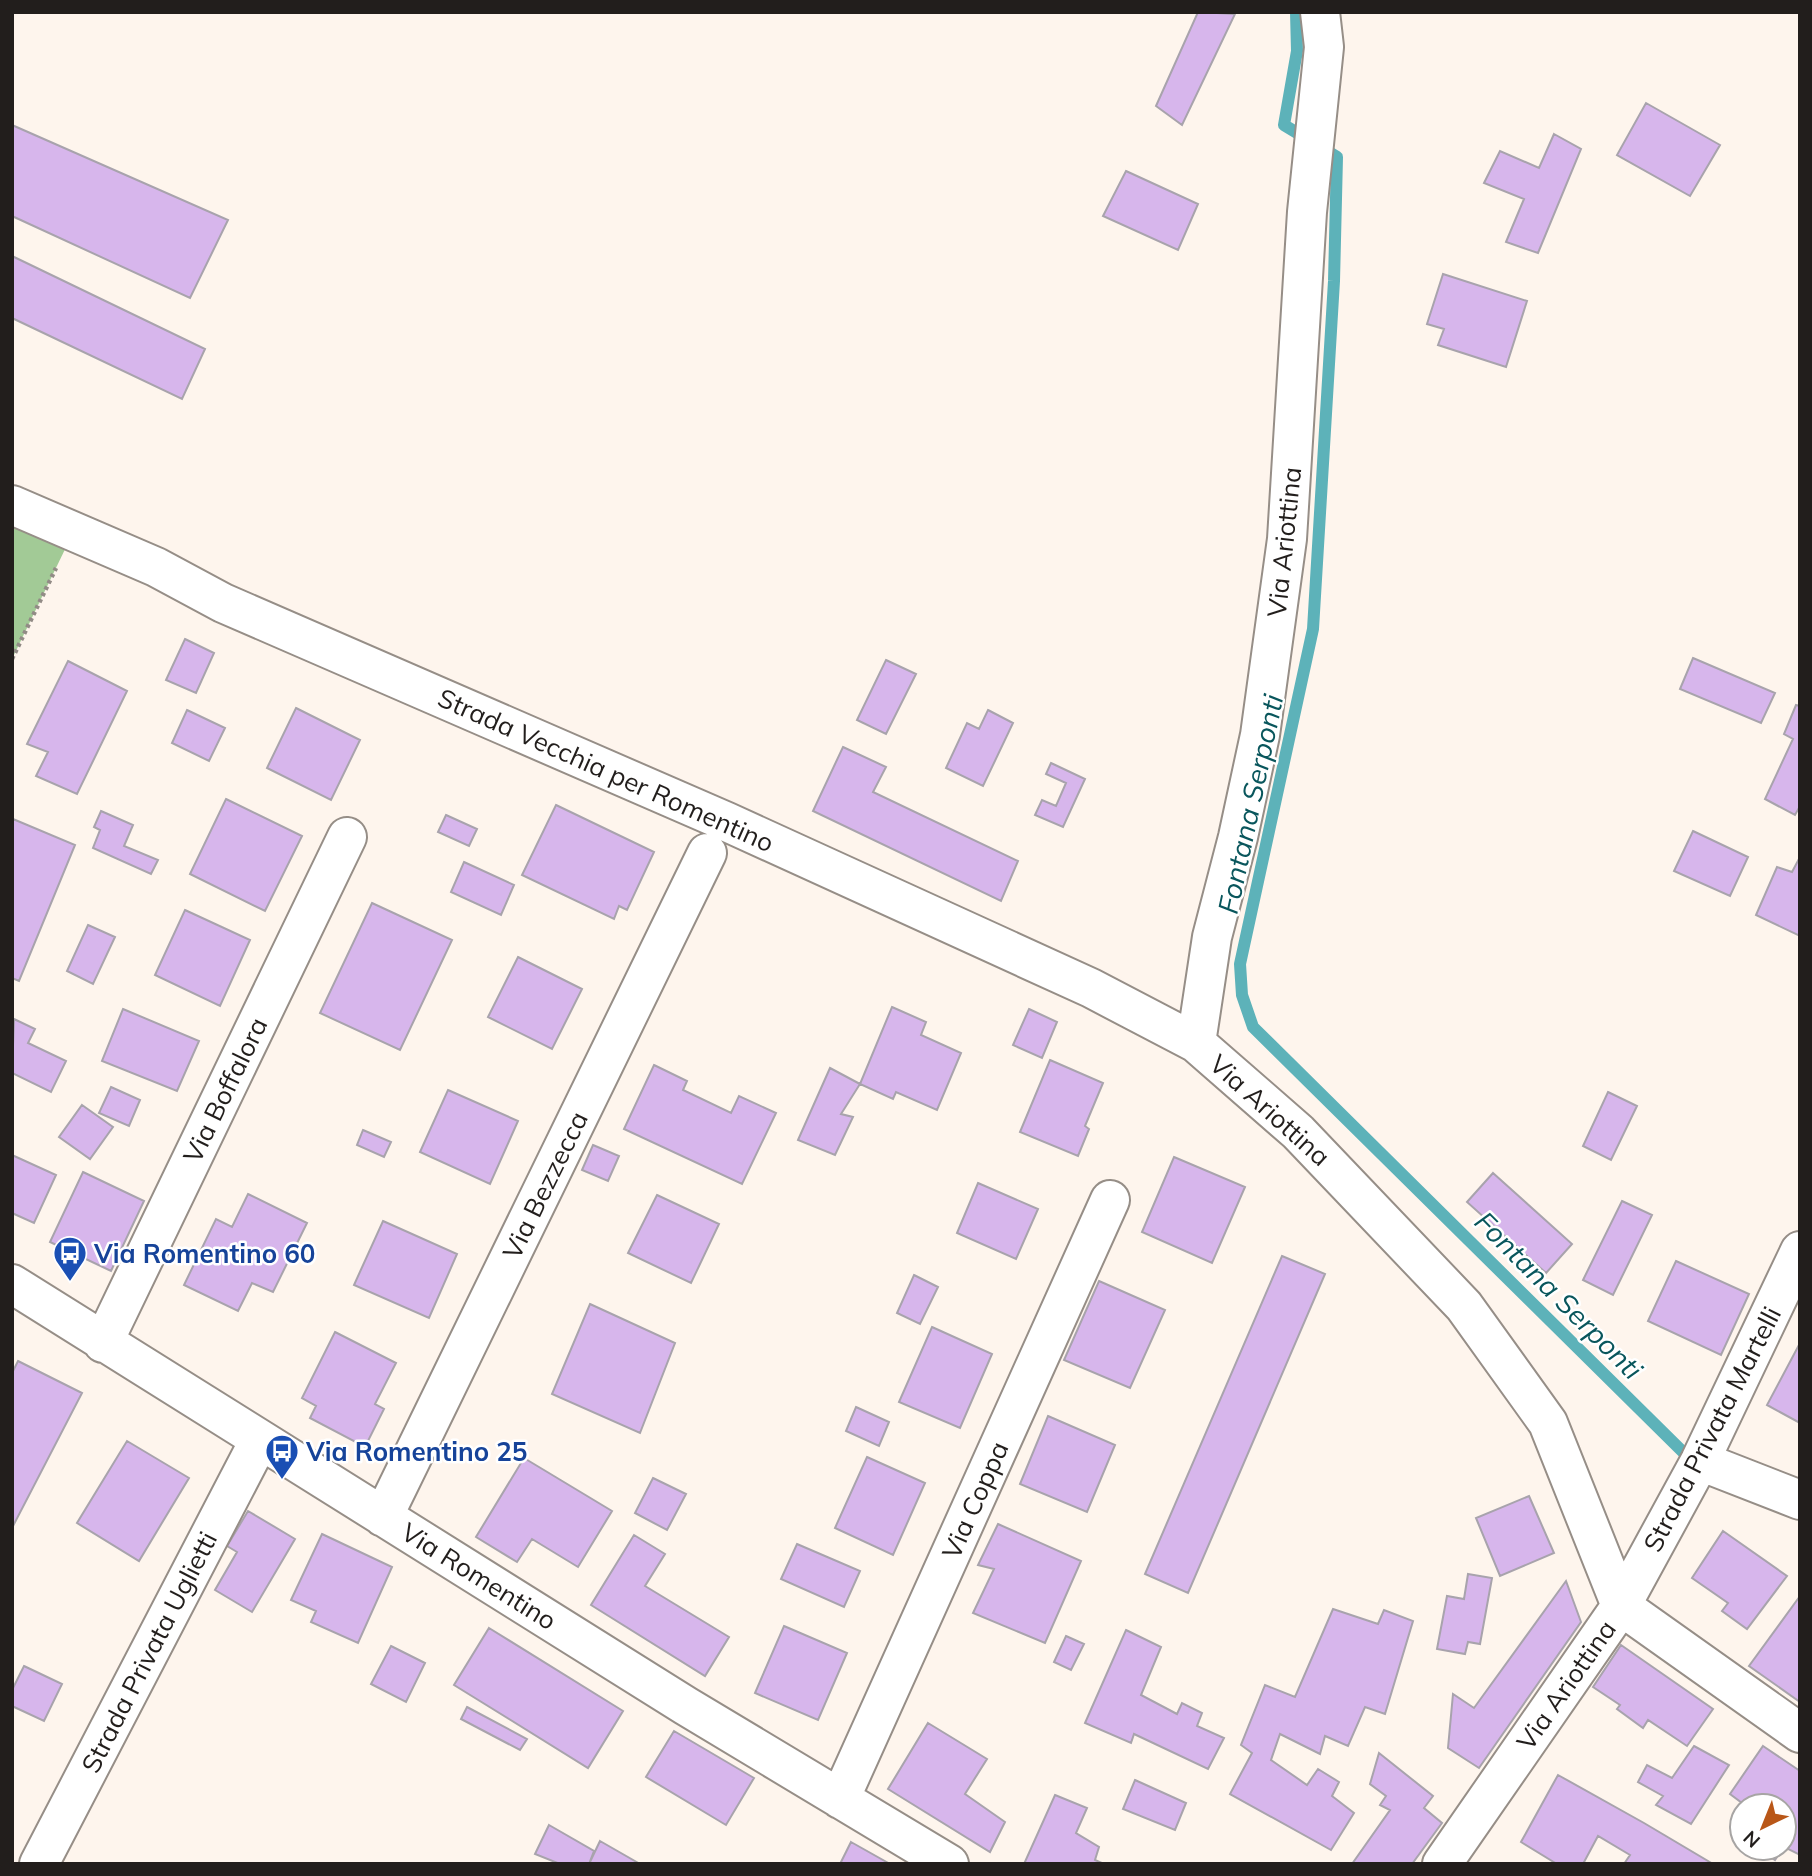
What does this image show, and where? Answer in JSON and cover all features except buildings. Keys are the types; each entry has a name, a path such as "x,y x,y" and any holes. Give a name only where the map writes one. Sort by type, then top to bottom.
{"street":[{"name":"Via Ariottina","path":"1320,12 1324,47 1314,150 1287,540 1260,735 1238,837 1212,937 1196,1043 1298,1132 1464,1306 1548,1423 1621,1606 1442,1864"},
{"name":"Strada Vecchia per Romentino","path":"12,505 156,567 223,603 778,845 1091,988 1196,1043"},
{"name":"Via Boffalora","path":"103,1343 347,837"},
{"name":"Via Bezzecca","path":"383,1517 707,853"},
{"name":"Via Coppa","path":"840,1799 1110,1200"},
{"name":"Strada Privata Martelli","path":"1621,1606 1700,1461 1800,1251"},
{"name":"Via Romentino","path":"12,1284 258,1441 949,1864"},
{"name":"Strada Privata Uglietti","path":"39,1864 258,1441"},
{"path":"1700,1461 1800,1500"},
{"path":"1621,1606 1800,1733"}],"path":[{"path":"12,659 73,531"}],"green space":[{"path":"12,516 69,541 12,659"}],"waterway":[{"name":"Fontana Serponti","path":"1296,12 1297,51 1284,125 1337,157 1334,281 1313,629 1240,964 1242,995 1253,1027 1685,1454"}],"place":[{"name":"Via Romentino 60","path":"70,1283"},
{"name":"Via Romentino 25","path":"282,1481"}]}
